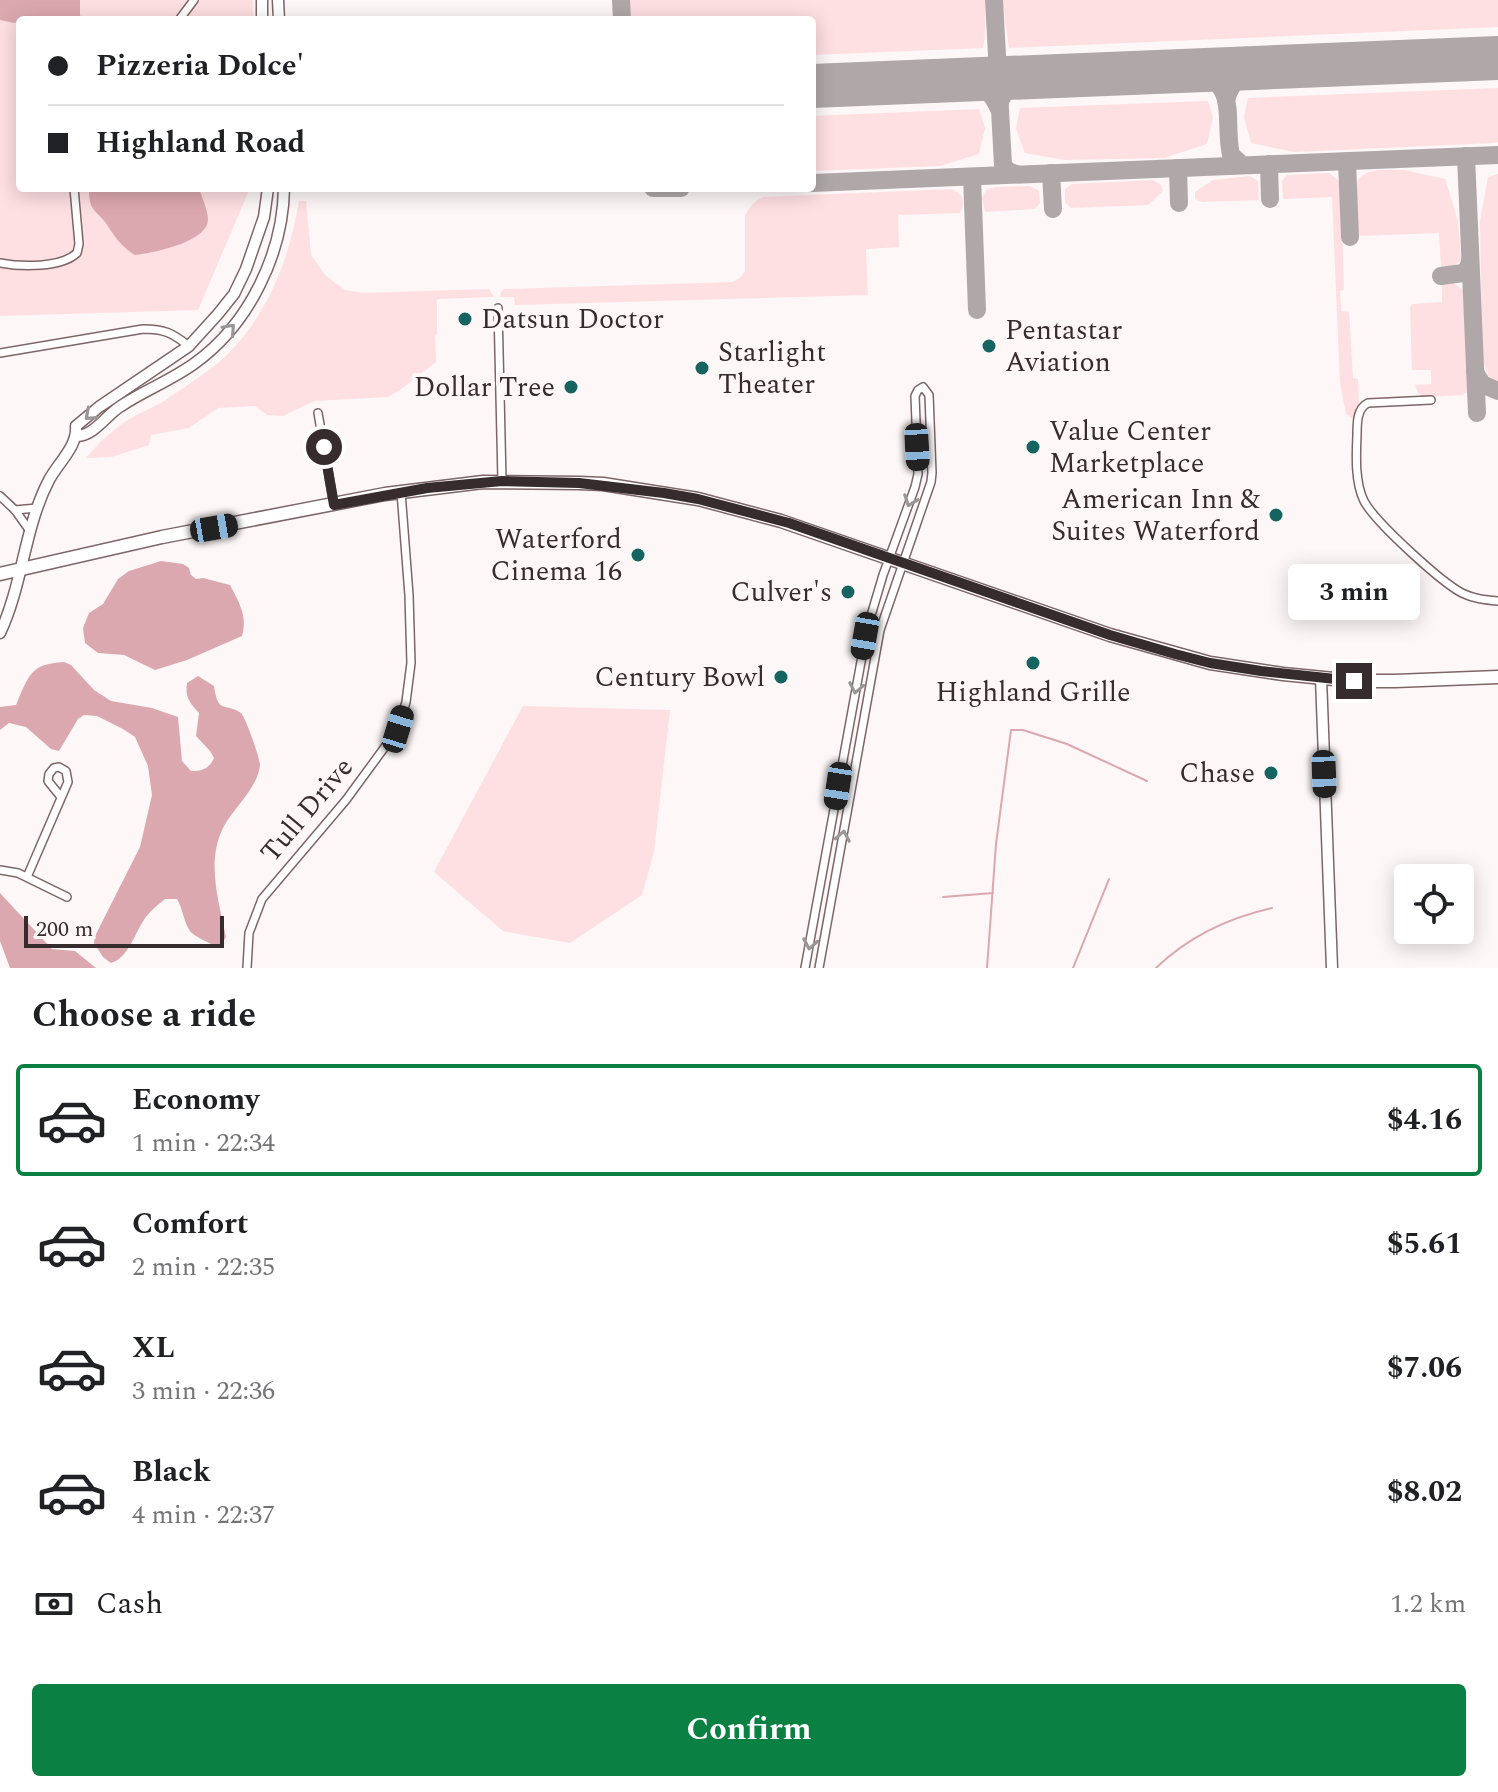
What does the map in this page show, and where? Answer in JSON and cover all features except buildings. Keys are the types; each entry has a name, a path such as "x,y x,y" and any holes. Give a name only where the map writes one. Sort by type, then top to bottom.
{"highway":[{"path":"0,574 162,537 401,492 502,481 603,484 698,499 789,523 1157,649 1232,667 1321,678 1395,681 1498,677"}],"main road":[{"path":"0,633 11,606 37,508 49,481 77,436 76,426 189,346 218,314 234,294 256,243 267,192"},
{"path":"77,436 87,435 118,408 197,362 241,316 260,285 271,256 280,227 284,192"},
{"path":"146,391 195,355 195,349 189,346"},
{"path":"118,408 114,407 117,399 142,384 160,366"},
{"path":"1321,678 1332,968"}],"street":[{"path":"0,263 13,266 56,263 77,253 74,192"},
{"path":"498,308 502,481"},
{"path":"0,353 143,329 160,329 175,335 189,346"},
{"path":"805,968 865,636 918,474 915,396 923,387 929,395 932,473 880,630 819,968"},
{"path":"1431,400 1363,405 1357,433 1360,489 1369,509 1390,532 1450,586 1480,599 1498,601"},
{"path":"318,413 334,505"},
{"name":"Tull Drive","path":"247,968 249,933 262,899 346,800 398,729 406,702 411,663 401,492"},
{"path":"0,496 30,531"},
{"path":"15,510 37,508"},
{"path":"27,877 61,797"},
{"path":"0,870 18,873 67,897"}],"shaded area":[{"path":"0,0 253,0 254,16 16,16 16,192 248,192 198,310 0,316"},
{"path":"0,0 80,0 81,16 16,16 14,23 0,20"},
{"path":"629,0 985,0 985,36 983,48 816,55 816,16 630,16"},
{"path":"1002,0 1498,0 1498,27 1009,48"},
{"path":"1498,88 1498,142 1494,143 1294,152 1251,143 1244,117 1248,98"},
{"path":"1208,101 1213,117 1207,144 1164,158 1065,160 1025,153 1016,129 1020,108"},
{"path":"979,109 985,128 979,154 940,166 816,171 816,116"},
{"path":"1404,170 1445,179 1458,221 1461,260 1453,267 1441,268 1439,233 1358,236 1356,185 1359,179 1369,172"},
{"path":"1329,173 1338,180 1341,189 1344,290 1340,291 1341,311 1349,312 1353,378 1358,379 1359,402 1352,418 1346,414 1340,383 1332,197 1283,199 1282,181 1287,175"},
{"path":"1498,174 1498,383 1488,376 1482,357 1480,221 1488,177"},
{"path":"1250,176 1258,181 1259,200 1202,202 1195,199 1195,192 1213,180"},
{"path":"1153,180 1161,185 1163,191 1148,205 1071,208 1065,202 1065,189 1072,184"},
{"path":"1030,186 1039,191 1040,203 1035,209 985,212 982,198 986,190"},
{"path":"951,189 962,198 960,213 898,215 899,247 866,249 868,295 515,305 514,297 500,297 504,289 733,282 745,271 745,216 752,205 763,197"},
{"path":"89,192 200,192 208,220 205,228 189,240 166,249 135,255 121,244 93,209"},
{"path":"299,201 306,201 311,255 326,276 345,290 363,293 489,289 494,297 437,299 436,362 388,397 314,401 283,416 267,415 255,406 218,408 189,428 151,435 149,445 111,457 86,458 120,425 195,380 224,358 239,341 253,324 274,286 289,244"},
{"path":"1442,283 1454,283 1463,290 1468,390 1462,395 1424,397 1415,385 1431,384 1431,370 1412,370 1410,307 1412,304 1442,302"},
{"path":"161,561 183,564 196,579 230,585 243,616 242,636 155,670 124,655 98,653 85,643 83,628 89,613 103,604 118,579 129,571"},
{"path":"64,662 111,701 152,708 178,717 182,761 191,771 205,769 214,758 196,736 199,713 188,699 187,683 198,676 214,686 220,704 243,716 260,765 255,782 223,828 215,854 217,896 226,937 219,948 190,931 177,899 165,899 150,912 123,956 117,960 111,963 94,943 140,847 152,795 148,766 135,737 97,716 84,715 78,719 59,751 51,749 26,727 9,723 0,730 0,707 16,705 32,673 44,665"},
{"path":"523,706 670,710 654,852 642,895 570,943 503,931 434,872"},
{"path":"0,893 52,949 75,951 96,968 10,968 0,941"}],"waterway":[{"path":"987,968 996,844 1011,730 1023,730 1067,744 1147,781"},
{"path":"1073,968 1109,879"},
{"path":"943,897 993,893"},
{"path":"1156,968 1210,930 1272,908"}],"taxiway":[{"path":"621,0 622,16"},
{"path":"994,0 1003,165 1016,174"},
{"path":"1226,100 1235,81 1252,68"},
{"path":"1197,71 1210,78 1225,95 1231,155 1242,165"},
{"path":"999,105 1009,88 1027,78"},
{"path":"967,80 987,90 999,109"},
{"path":"816,183 1498,155"},
{"path":"1466,156 1477,413"},
{"path":"1347,161 1350,237"},
{"path":"1269,164 1270,199"},
{"path":"1178,168 1179,203"},
{"path":"1051,173 1053,209"},
{"path":"972,177 977,310"},
{"path":"1441,276 1463,273 1470,261"},
{"path":"1475,372 1482,384 1498,391"}],"runway":[{"path":"816,86 1498,58"}],"place":[{"name":"Datsun Doctor","path":"465,319"},
{"name":"Pentastar Aviation","path":"989,346"},
{"name":"Starlight Theater","path":"702,368"},
{"name":"Dollar Tree","path":"571,387"},
{"name":"Value Center Marketplace","path":"1033,447"},
{"name":"American Inn & Suites Waterford","path":"1276,515"},
{"name":"Waterford Cinema 16","path":"638,555"},
{"name":"Culver's","path":"848,592"},
{"name":"Highland Grille","path":"1033,663"},
{"name":"Century Bowl","path":"781,677"},
{"name":"Chase","path":"1271,773"}],"route":[{"path":"324,447 334,505 427,488 502,481 603,484 664,493 789,523 1147,647 1210,663 1354,681"}]}
